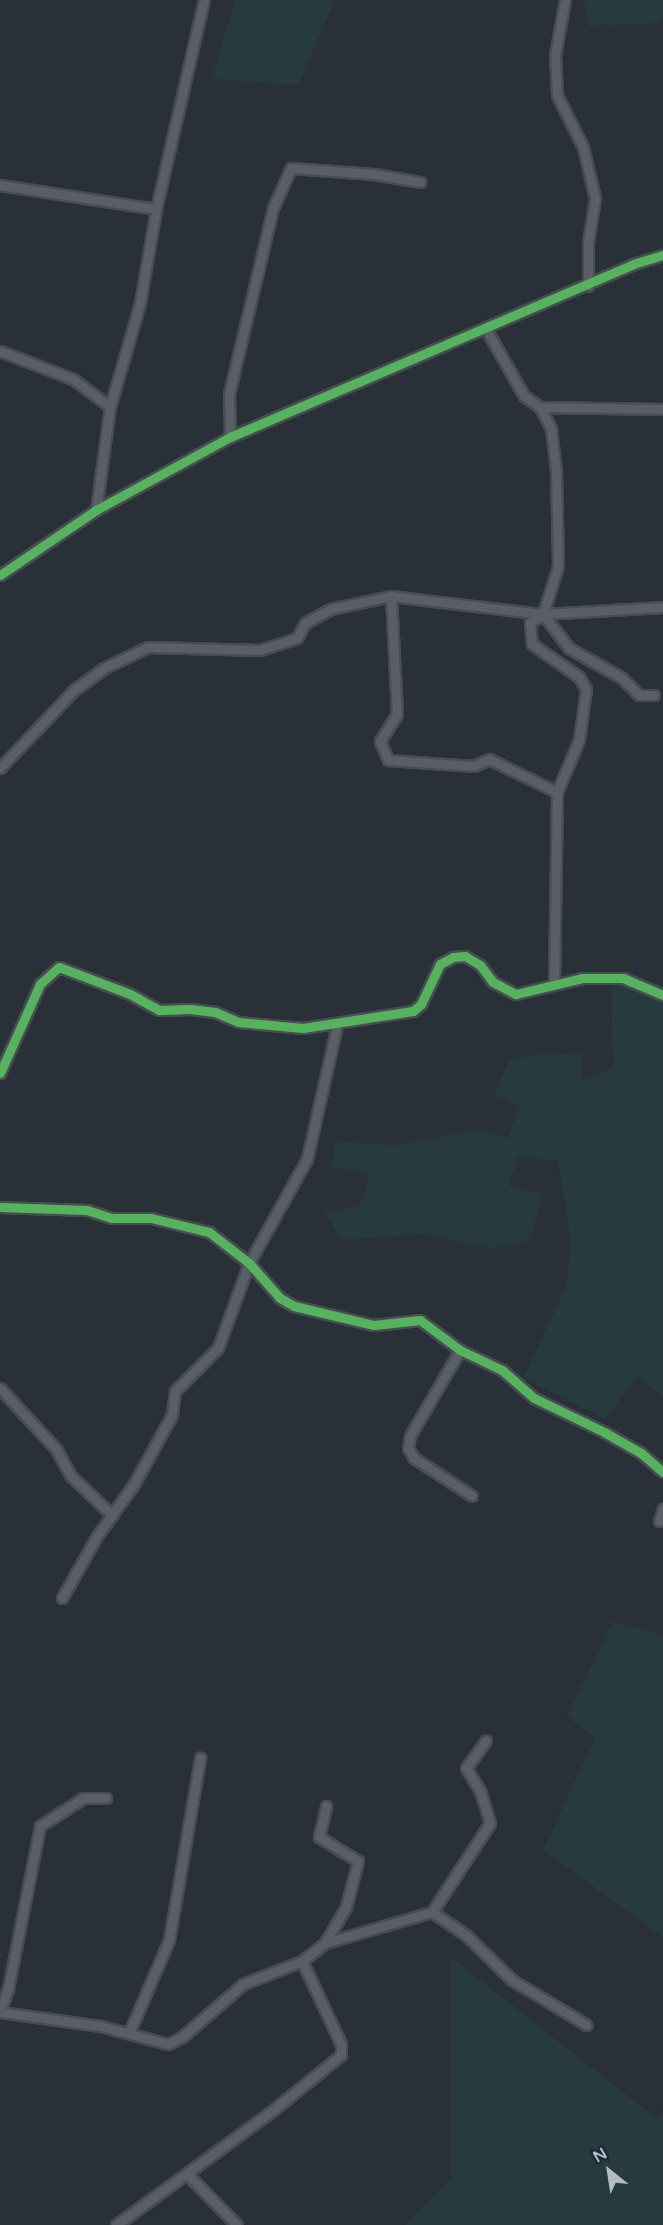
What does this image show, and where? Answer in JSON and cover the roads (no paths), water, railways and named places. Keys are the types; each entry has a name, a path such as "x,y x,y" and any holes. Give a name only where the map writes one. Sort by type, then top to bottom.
{"street":[{"path":"96,510 110,407 140,303 156,209 204,0"},
{"path":"565,0 555,55 557,95 583,147 595,198 588,242 588,286"},
{"path":"230,437 229,394 273,208 291,168 374,174 420,182"},
{"path":"0,185 156,209"},
{"path":"0,575 96,510 230,437 588,286 633,264 663,255"},
{"path":"486,329 524,396 540,407 551,429 555,460 558,566 543,614 530,623 532,644 579,677 586,688 579,740 557,792 554,984"},
{"path":"0,351 73,379 110,407"},
{"path":"540,407 663,409"},
{"path":"391,596 397,714 380,741 388,760 474,766 489,759 557,792"},
{"path":"0,768 74,690 104,668 148,647 260,650 297,638 305,623 330,609 391,596 543,614 663,607"},
{"path":"543,614 569,648 622,678 639,695 654,695"},
{"path":"0,1072 40,984 59,967 130,994 159,1010 190,1009 215,1012 238,1022 303,1028 337,1025 413,1011 421,1004 440,964 453,957 465,956 480,965 493,982 516,994 582,978 623,978 663,995"},
{"path":"62,1598 112,1515 134,1484 172,1415 175,1391 218,1348 249,1263 307,1159 337,1025"},
{"path":"0,1207 58,1207 111,1218 151,1218 209,1232 249,1263 280,1298 294,1305 374,1325 420,1320 460,1350 502,1370 534,1398 641,1454 663,1472"},
{"path":"460,1350 410,1436 408,1448 414,1458 472,1496"},
{"path":"0,1388 56,1449 71,1476 112,1515"},
{"path":"659,1521 663,1509"},
{"path":"325,1943 432,1912 490,1823 480,1791 466,1768 486,1740"},
{"path":"129,2033 169,1940 200,1758"},
{"path":"106,1798 83,1798 40,1826 8,1989 0,2011 129,2033 168,2044 182,2037 243,1984 302,1961 325,1943 346,1907 358,1861 320,1837 326,1806"},
{"path":"432,1912 466,1935 512,1980 587,2025"},
{"path":"116,2225 187,2174 340,2055 341,2044 302,1961"},
{"path":"187,2174 237,2225"}]}
